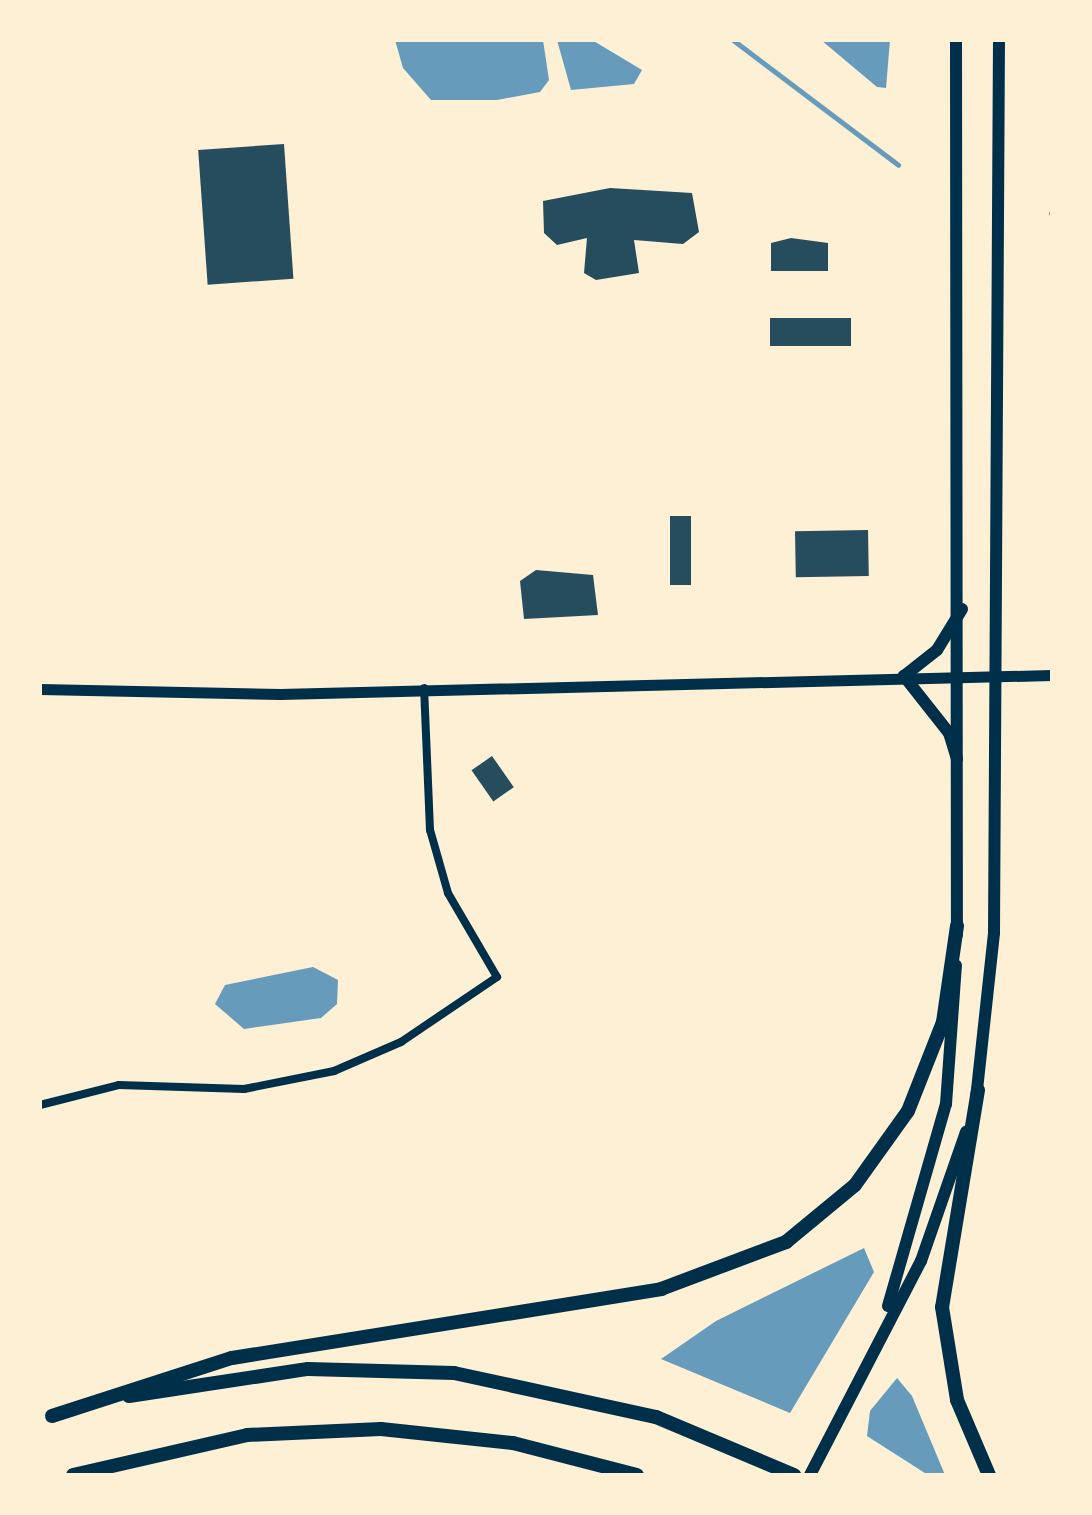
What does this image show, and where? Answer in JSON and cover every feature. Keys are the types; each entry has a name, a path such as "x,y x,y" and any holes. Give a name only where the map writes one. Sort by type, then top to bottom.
{"highway":[{"path":"46,1418 232,1358 660,1290 786,1242 855,1185 908,1111 943,1022 957,926"},
{"path":"978,1090 942,1306 957,1400 990,1475"},
{"path":"46,1418 237,1375 382,1368 595,1399 794,1475"},
{"path":"74,1475 246,1435 381,1429 512,1442 637,1475"}],"main road":[{"path":"874,1346 946,1104 957,926 964,677 956,40"},
{"path":"810,1475 920,1261 978,1090 994,950 1000,676 999,40"},
{"path":"904,676 936,650 963,607"},
{"path":"40,689 424,688 1052,675"},
{"path":"904,676 949,734 961,773"}],"street":[{"path":"40,1105 118,1085 244,1089 334,1071 401,1042 497,977 436,856 424,688"}],"water":[{"path":"395,40 543,40 549,80 540,92 497,100 431,100 403,68"},
{"path":"557,40 592,40 642,70 634,84 571,90"},
{"path":"821,40 890,40 886,88 877,87"},
{"path":"313,967 338,980 337,1004 321,1018 244,1029 215,1004 225,985"},
{"path":"864,1248 874,1272 790,1413 661,1359 716,1321"},
{"path":"897,1378 912,1396 945,1475 928,1475 867,1436 870,1411"}],"building":[{"path":"284,144 293,279 208,285 198,150"},
{"path":"610,188 692,193 699,232 683,244 634,240 639,273 596,280 584,273 587,238 557,245 544,233 543,201"},
{"path":"791,238 828,243 828,271 771,271 771,243"},
{"path":"770,318 851,318 851,346 770,346"},
{"path":"670,516 691,516 691,585 670,585"},
{"path":"868,530 869,576 796,577 795,531"},
{"path":"536,570 593,575 598,615 524,619 520,581"},
{"path":"492,756 514,787 493,801 472,770"}],"waterway":[{"path":"733,40 898,165"}]}
